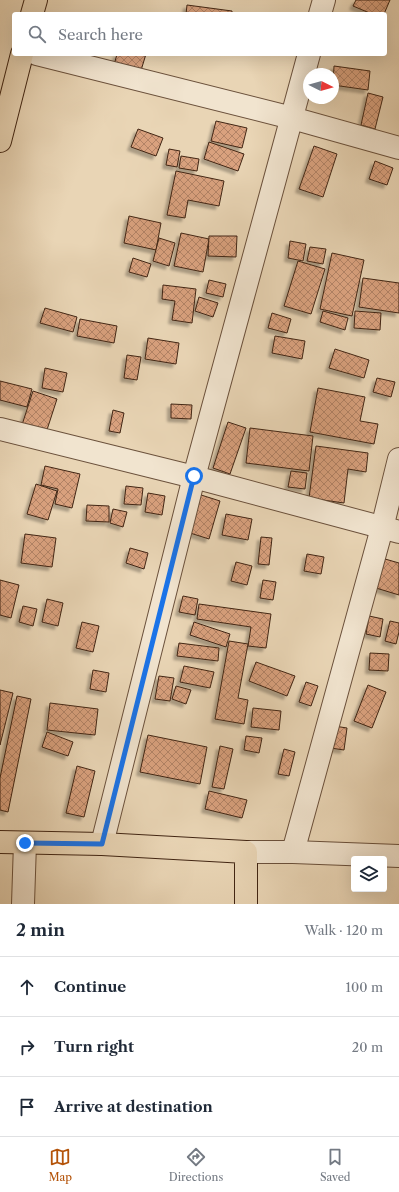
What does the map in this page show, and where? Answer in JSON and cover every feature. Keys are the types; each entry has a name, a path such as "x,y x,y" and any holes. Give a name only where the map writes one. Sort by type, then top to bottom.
{"main road":[{"path":"33,12 36,0"},
{"path":"0,141 21,56"},
{"path":"0,842 102,844 246,852 246,904"}],"street":[{"path":"321,12 324,0"},
{"path":"45,56 292,118 399,148"},
{"path":"102,844 194,476 308,56"},
{"path":"0,429 194,476 391,530"},
{"path":"293,852 391,530 399,460"},
{"path":"23,904 25,843"},
{"path":"246,852 293,852 399,856"}],"building":[{"path":"356,0 390,0 385,12 367,12 353,6"},
{"path":"187,5 232,11 232,12 186,12"},
{"path":"116,56 145,56 139,77 113,69"},
{"path":"334,66 370,71 368,90 339,86 339,68 334,68"},
{"path":"368,93 383,97 375,129 361,125"},
{"path":"216,121 247,128 242,148 211,141"},
{"path":"138,129 163,138 156,156 131,147"},
{"path":"209,142 244,154 238,171 204,159"},
{"path":"314,146 337,154 323,197 299,189"},
{"path":"169,149 180,151 177,167 166,165"},
{"path":"181,156 199,159 197,171 179,168"},
{"path":"375,161 393,168 387,185 369,179"},
{"path":"176,171 224,181 219,206 188,200 185,218 167,215"},
{"path":"129,216 161,223 156,250 124,243"},
{"path":"181,233 209,239 203,272 174,266"},
{"path":"209,236 237,236 236,257 208,256"},
{"path":"159,238 175,243 169,266 153,261"},
{"path":"290,241 306,244 303,261 288,258"},
{"path":"310,247 326,249 323,264 307,261"},
{"path":"332,253 364,260 352,316 320,309"},
{"path":"133,258 151,264 147,277 129,272"},
{"path":"298,261 325,269 311,314 284,306"},
{"path":"363,278 399,283 399,313 359,307"},
{"path":"209,280 226,284 223,297 206,293"},
{"path":"163,285 196,289 192,323 172,320 175,301 162,299"},
{"path":"199,297 218,303 213,317 195,311"},
{"path":"45,308 77,317 73,332 40,323"},
{"path":"323,311 348,318 345,330 320,322"},
{"path":"355,311 381,313 380,330 354,328"},
{"path":"272,313 291,319 287,333 268,328"},
{"path":"80,319 117,326 114,343 77,336"},
{"path":"275,336 305,341 302,359 272,353"},
{"path":"148,338 179,343 176,364 145,359"},
{"path":"335,349 369,360 364,378 329,368"},
{"path":"127,355 141,357 137,380 124,378"},
{"path":"45,368 67,373 63,392 42,388"},
{"path":"377,378 395,382 391,397 373,392"},
{"path":"0,381 32,389 27,407 0,400"},
{"path":"318,388 365,397 360,421 378,424 374,444 310,432"},
{"path":"33,391 57,399 44,439 20,431"},
{"path":"171,404 192,405 191,419 171,418"},
{"path":"113,410 124,413 120,433 109,431"},
{"path":"228,422 246,428 230,474 213,468"},
{"path":"250,428 313,436 309,471 246,463"},
{"path":"316,446 368,453 366,472 348,469 344,503 309,498"},
{"path":"45,466 80,474 72,508 55,504 58,489 41,485"},
{"path":"291,471 307,473 305,489 288,487"},
{"path":"36,484 57,491 48,520 27,514"},
{"path":"126,486 143,488 141,505 124,504"},
{"path":"148,493 165,496 162,515 145,512"},
{"path":"198,494 220,501 209,539 187,532"},
{"path":"87,505 109,506 109,522 86,521"},
{"path":"113,509 127,512 123,527 110,523"},
{"path":"226,514 252,519 248,540 222,535"},
{"path":"25,534 56,538 52,567 21,563"},
{"path":"261,537 272,538 269,565 258,564"},
{"path":"130,548 148,553 144,569 126,563"},
{"path":"307,554 324,557 321,574 304,571"},
{"path":"385,559 399,563 399,595 376,588"},
{"path":"236,562 252,566 247,585 231,581"},
{"path":"0,580 19,585 11,618 0,615"},
{"path":"263,580 276,582 273,600 260,598"},
{"path":"183,596 198,599 195,615 179,612"},
{"path":"47,599 63,603 58,626 42,622"},
{"path":"199,604 271,614 266,648 248,646 251,627 197,619"},
{"path":"23,606 37,609 33,626 19,622"},
{"path":"369,616 383,619 380,637 366,634"},
{"path":"390,621 399,623 399,632 396,644 385,641"},
{"path":"82,622 99,626 93,652 76,648"},
{"path":"194,622 230,634 226,647 190,635"},
{"path":"229,641 248,644 238,698 248,700 244,724 215,719"},
{"path":"179,643 219,648 218,661 177,656"},
{"path":"370,653 389,654 388,671 369,670"},
{"path":"256,662 295,676 287,696 249,681"},
{"path":"184,666 214,672 210,688 180,682"},
{"path":"93,670 109,673 106,692 90,689"},
{"path":"159,676 174,678 170,701 155,699"},
{"path":"306,682 318,686 311,706 299,702"},
{"path":"368,685 386,692 372,728 354,721"},
{"path":"176,686 191,690 186,704 172,699"},
{"path":"0,690 13,693 0,745"},
{"path":"17,696 31,699 8,812 0,810 0,778"},
{"path":"50,703 98,709 95,735 47,730"},
{"path":"253,708 281,711 279,730 251,727"},
{"path":"328,725 347,728 344,750 324,747"},
{"path":"47,732 73,742 68,756 42,747"},
{"path":"148,735 207,747 200,784 140,772"},
{"path":"246,736 262,738 259,753 244,750"},
{"path":"220,746 233,749 224,789 212,787"},
{"path":"284,749 295,752 289,776 278,774"},
{"path":"77,766 95,771 84,817 66,813"},
{"path":"209,791 247,800 242,818 205,809"}],"route":[{"path":"25,843 102,844 194,476"}]}
